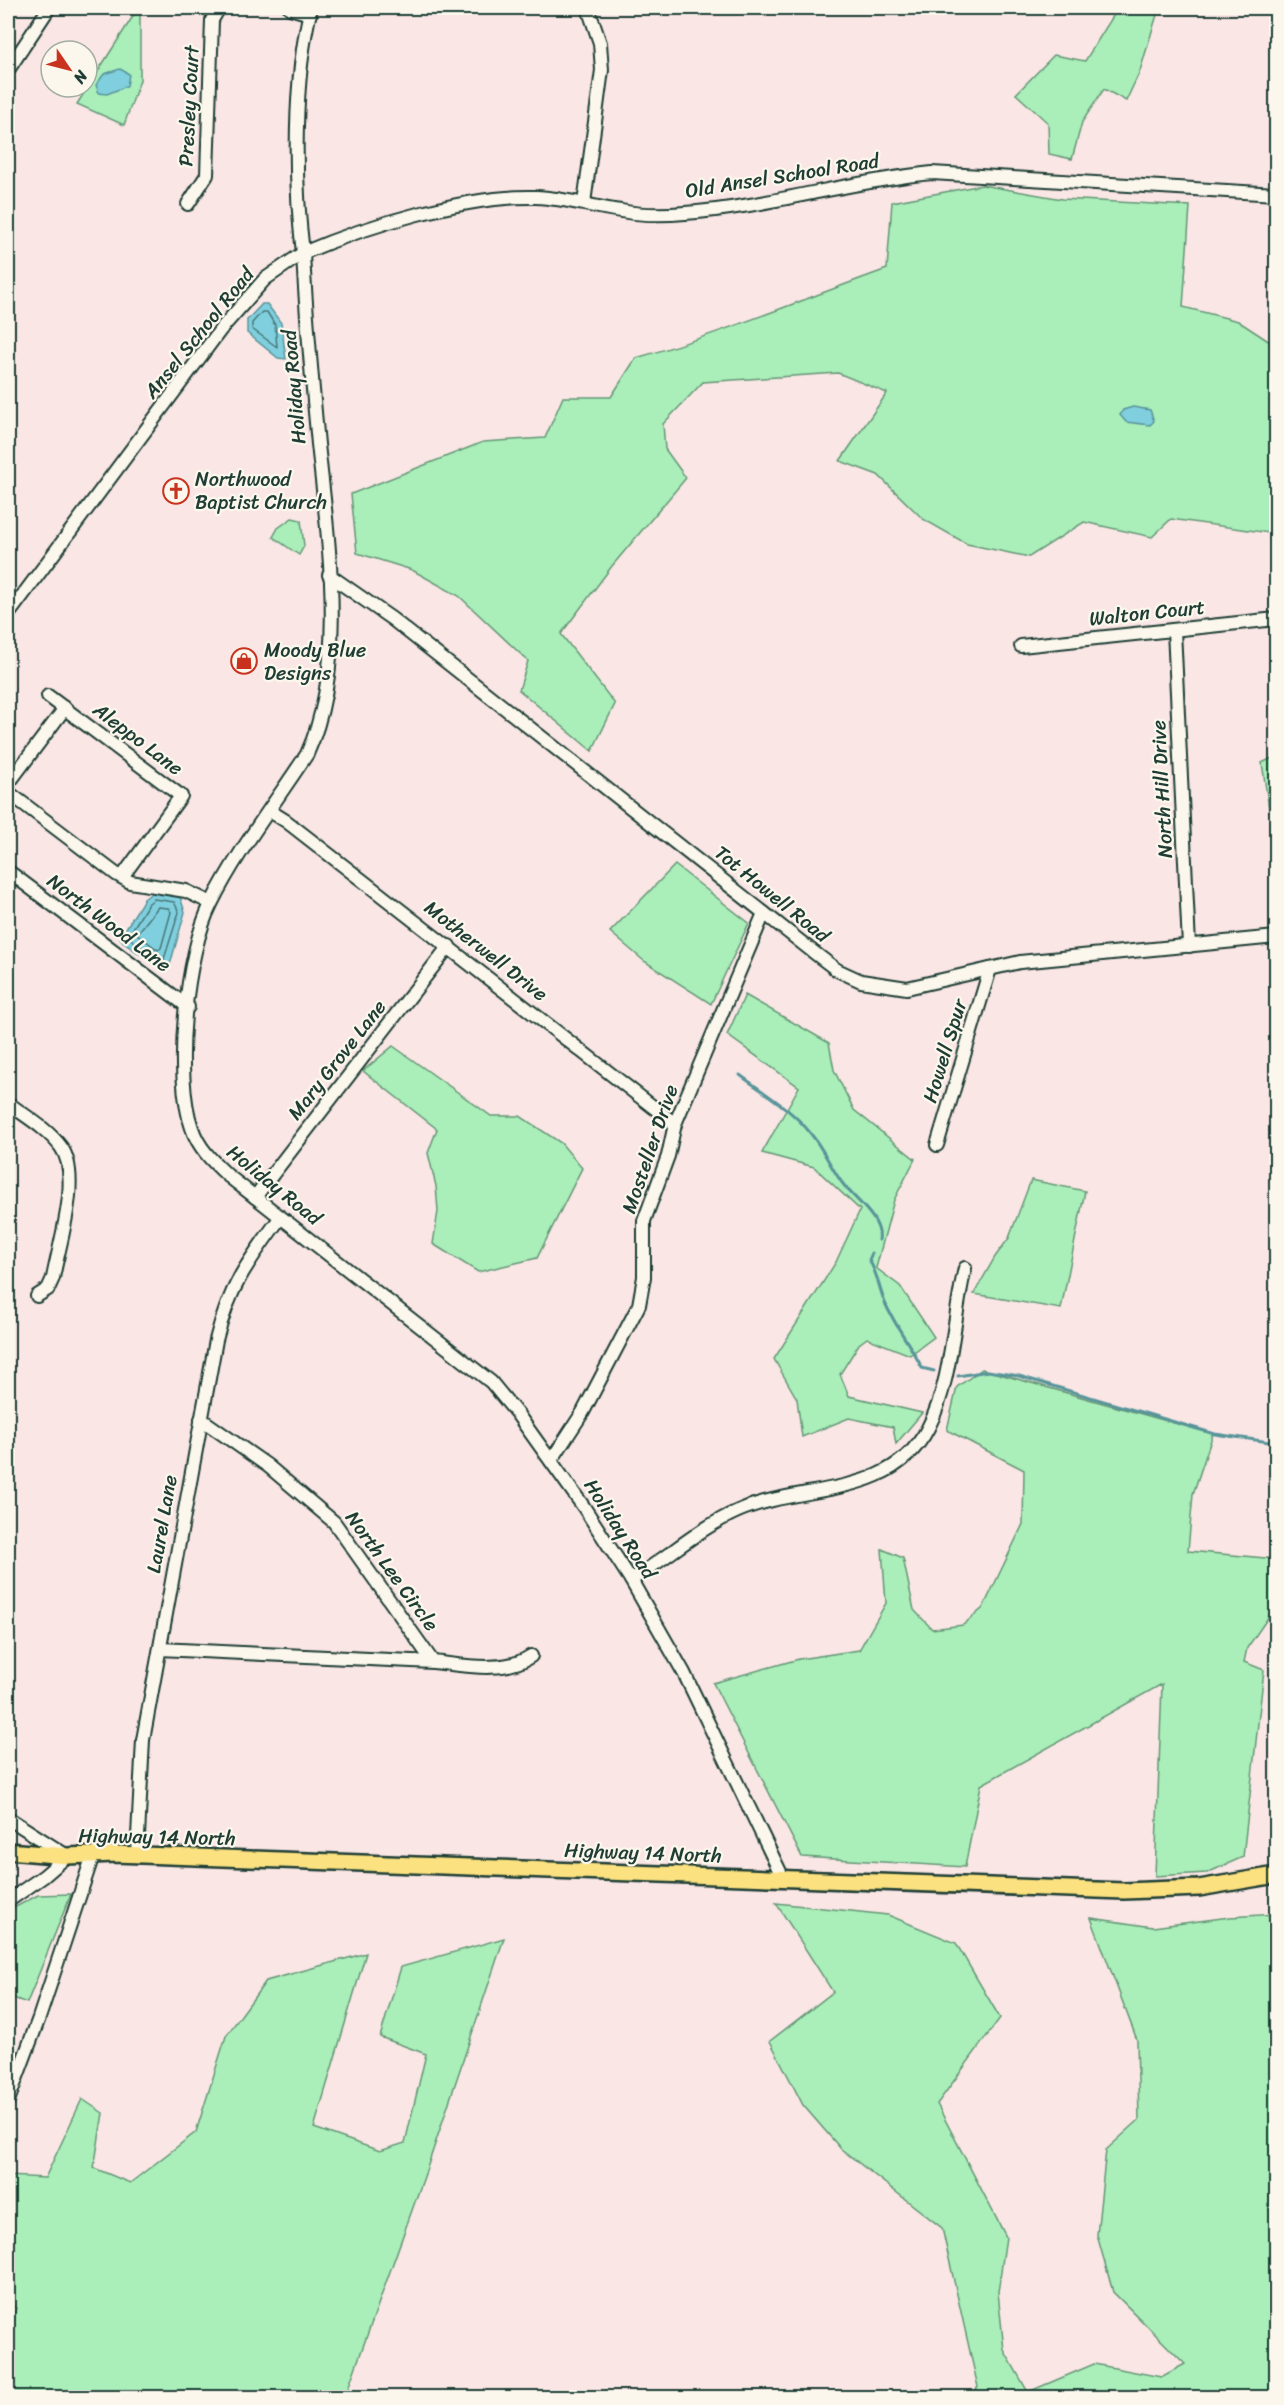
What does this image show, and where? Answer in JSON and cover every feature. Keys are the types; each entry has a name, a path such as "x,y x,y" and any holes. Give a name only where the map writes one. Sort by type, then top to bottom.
{"main road":[{"name":"Highway 14 North","path":"8,1851 67,1856 137,1855 1146,1891 1199,1888 1276,1875"}],"street":[{"path":"8,70 49,8"},
{"name":"Presley Court","path":"188,204 207,175 212,20 219,8"},
{"path":"290,8 310,10 299,105 297,203 303,254"},
{"path":"584,203 602,70 600,43 588,8"},
{"name":"Old Ansel School Road","path":"303,254 411,216 455,206 520,197 584,203 639,214 687,213 795,198 899,176 932,173 1276,194"},
{"name":"Holiday Road","path":"303,254 329,575 330,656 322,713 307,754 211,903 193,953 184,1040 184,1074 192,1129 211,1159 280,1218 491,1382 518,1414 631,1580 684,1673 783,1878"},
{"name":"Ansel School Road","path":"8,615 221,330 265,279 303,254"},
{"name":"Tot Howell Road","path":"329,575 392,619 837,970 875,985 907,988 1020,962 1276,937"},
{"name":"Walton Court","path":"1021,646 1276,619"},
{"name":"North Hill Drive","path":"1174,630 1189,946"},
{"name":"Aleppo Lane","path":"48,696 181,796 122,877"},
{"path":"8,784 65,708"},
{"path":"8,792 122,877 143,885 166,886 186,891 211,903"},
{"name":"Motherwell Drive","path":"270,811 286,820 449,946 675,1125"},
{"name":"North Wood Lane","path":"8,871 188,1006"},
{"name":"Mosteller Drive","path":"551,1461 588,1402 639,1305 644,1277 644,1221 668,1156 675,1125 764,913"},
{"name":"Mary Grove Lane","path":"255,1197 449,946"},
{"name":"Howell Spur","path":"937,1145 990,969"},
{"path":"8,1103 58,1144 66,1156 70,1170 70,1186 53,1278 48,1289 38,1296"},
{"name":"Laurel Lane","path":"137,1855 143,1740 216,1340 227,1299 248,1260 280,1218"},
{"path":"631,1580 702,1531 738,1511 786,1495 834,1490 857,1484 883,1472 910,1453 927,1430 938,1403 964,1268"},
{"name":"North Lee Circle","path":"201,1419 268,1466 334,1522 433,1662"},
{"name":"North Lee Circle","path":"160,1649 433,1662 470,1666 506,1665 531,1656"},
{"path":"8,1818 67,1856 44,1876 8,1901"},
{"path":"8,2101 39,2018 93,1855"}],"green space":[{"path":"1118,8 1159,8 1140,71 1126,101 1104,89 1082,122 1072,159 1049,154 1048,123 1016,94 1054,55 1085,61"},
{"path":"137,10 140,11 140,80 124,125 77,104 80,99 99,99 99,70"},
{"path":"982,185 1062,199 1190,206 1183,307 1238,321 1276,346 1276,534 1171,519 1152,537 1084,522 1029,557 967,544 923,519 878,475 840,461 887,393 838,373 703,382 663,424 665,449 686,478 612,566 561,634 615,704 592,751 519,690 528,661 459,596 412,570 357,553 351,494 483,442 545,438 563,397 611,397 636,358 731,327 887,269 892,202"},
{"path":"292,518 301,520 304,546 299,555 273,537 278,528"},
{"path":"1276,756 1276,828 1272,828 1262,763"},
{"path":"675,865 749,923 711,1004 644,961 610,932"},
{"path":"745,995 829,1043 834,1070 854,1110 915,1159 894,1200 876,1268 900,1286 934,1337 910,1355 867,1338 859,1344 840,1374 849,1396 922,1413 896,1444 893,1427 849,1418 802,1437 797,1399 774,1359 836,1262 860,1210 814,1167 762,1153 799,1087 727,1035"},
{"path":"393,1046 491,1116 520,1116 561,1143 582,1168 537,1258 478,1272 433,1244 438,1211 436,1186 428,1153 437,1129 363,1071"},
{"path":"1031,1180 1085,1191 1061,1309 974,1294 995,1257 1009,1238"},
{"path":"982,1369 1213,1434 1193,1494 1188,1551 1276,1559 1276,1606 1247,1648 1244,1662 1264,1670 1243,1857 1207,1873 1155,1876 1162,1684 981,1785 965,1867 802,1857 713,1683 799,1659 859,1650 886,1603 882,1549 903,1558 914,1610 932,1629 963,1625 983,1608 1023,1524 1024,1470 947,1430 957,1387"},
{"path":"71,1894 27,2003 8,1996 8,1911 38,1895"},
{"path":"776,1903 888,1915 956,1943 1000,2018 937,2104 1006,2237 998,2292 1004,2350 1028,2392 1094,2364 1161,2377 1185,2364 1113,2292 1097,2235 1106,2150 1139,2120 1137,2040 1091,1918 1153,1927 1230,1917 1276,1914 1276,2397 970,2397 978,2387 942,2228 841,2149 803,2105 770,2041 833,1992"},
{"path":"504,1938 425,2174 345,2397 8,2397 8,2331 16,2308 8,2303 8,2176 45,2178 82,2099 103,2113 94,2168 130,2183 196,2132 226,2036 266,1981 366,1953 314,2128 380,2151 405,2143 426,2054 380,2037 401,1967"}],"water":[{"path":"120,69 129,74 127,86 107,94 99,93 99,81 104,74"},
{"path":"262,304 267,304 281,323 286,359 278,358 247,333 247,320"},
{"path":"1133,407 1150,410 1154,421 1150,425 1126,422 1120,415 1123,410"},
{"path":"153,892 180,897 185,912 169,968 166,971 125,944 120,938 144,899"}],"waterway":[{"path":"740,1075 778,1102 804,1125 843,1184 877,1224 879,1240"},
{"path":"872,1253 869,1260 890,1313 922,1368 934,1371"},
{"path":"958,1376 988,1371 1019,1376 1215,1434 1276,1443"}],"place":[{"name":"Northwood Baptist Church","path":"176,491"},
{"name":"Moody Blue Designs","path":"244,661"}]}
